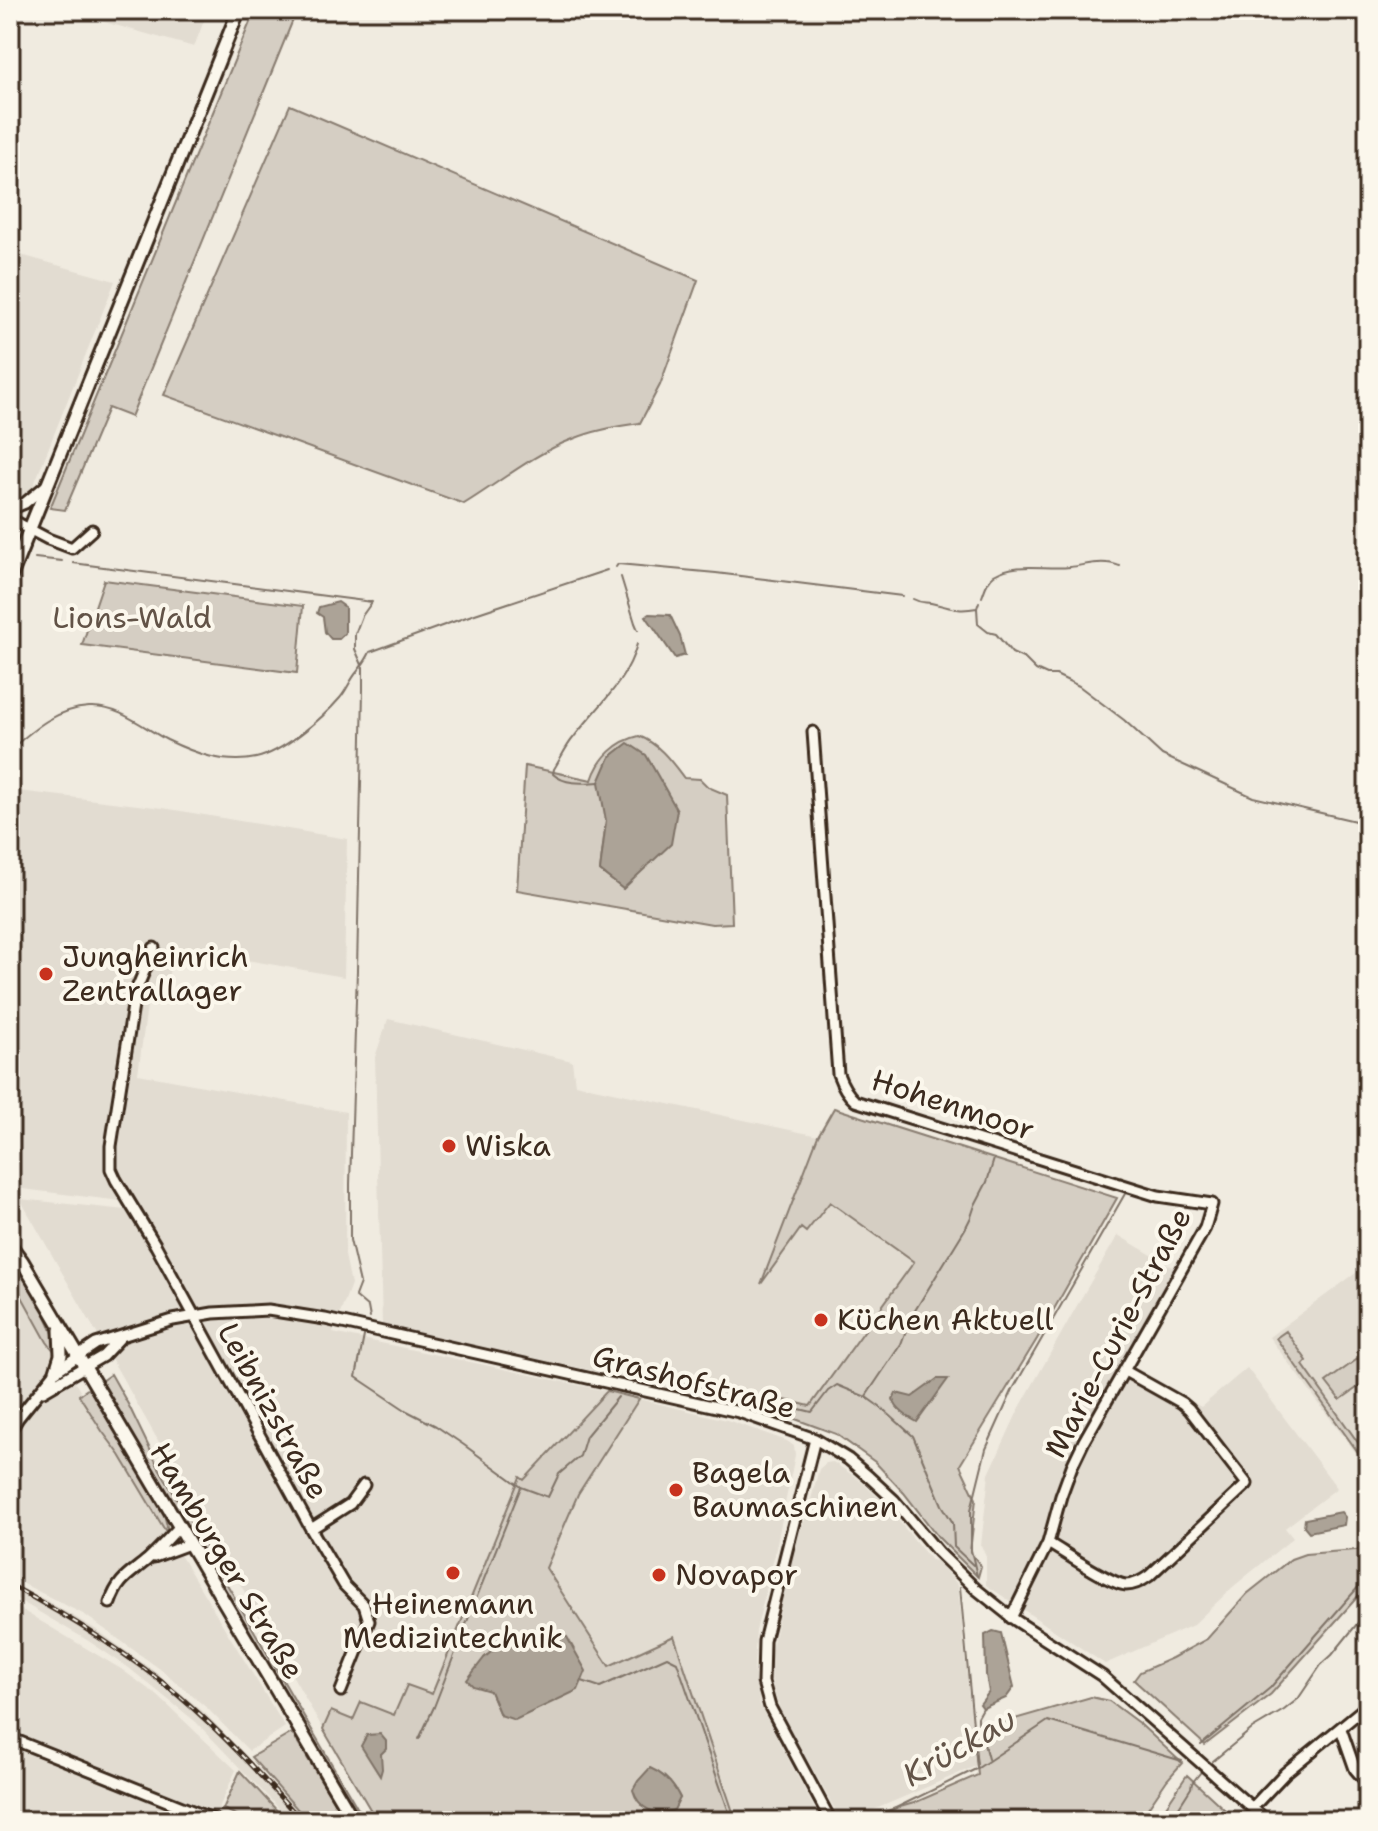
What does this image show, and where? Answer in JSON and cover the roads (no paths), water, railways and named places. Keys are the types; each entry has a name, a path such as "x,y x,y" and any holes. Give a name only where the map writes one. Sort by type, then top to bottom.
{"main road":[{"path":"10,578 239,10"},
{"name":"Hamburger Straße","path":"10,1245 354,1821"},
{"path":"56,1371 61,1355 60,1325"}],"street":[{"path":"10,509 25,503 48,484"},
{"path":"10,519 72,548 92,530"},
{"name":"Hohenmoor","path":"813,732 838,1074 849,1095 855,1101 1158,1196 1212,1204"},
{"name":"Leibnizstraße","path":"154,948 135,993 111,1146 111,1169 311,1529 344,1585 364,1605 369,1621 341,1691"},
{"name":"Marie-Curie-Straße","path":"1011,1618 1048,1543 1061,1496 1084,1441 1205,1228 1212,1204"},
{"name":"Grashofstraße","path":"10,1431 56,1371 96,1344 193,1316 268,1310 325,1319 739,1412 815,1439 848,1459 894,1500 938,1552 976,1589 1011,1618 1102,1676 1267,1821"},
{"name":"Grashofstraße","path":"40,1392 103,1356 121,1337"},
{"path":"1048,1543 1112,1580 1124,1585 1134,1584 1149,1576 1247,1484 1189,1409 1125,1371"},
{"path":"815,1439 764,1641 763,1682 770,1707 831,1821"},
{"name":"Leibnizstraße","path":"311,1529 350,1504 364,1485"},
{"path":"110,1603 122,1579 147,1560 179,1527"},
{"path":"147,1560 189,1544"},
{"path":"1252,1808 1285,1773 1368,1705"},
{"path":"1341,1729 1355,1769 1368,1784"},
{"path":"10,1738 217,1821"}],"waterway":[{"path":"35,558 62,561"},
{"path":"73,563 372,602 355,634 355,649 363,667 363,690 350,1184 350,1240 360,1283 355,1296 368,1307 370,1318"},
{"path":"982,597 994,575 1012,568 1060,568 1098,563 1120,566"},
{"path":"616,567 618,564 716,573 902,596"},
{"path":"10,750 56,716 77,709 100,707 120,713 167,740 199,753 233,760 267,755 290,742 323,715 342,695 370,652 607,570"},
{"path":"621,577 638,630"},
{"path":"913,599 958,609 977,608"},
{"path":"979,602 978,624 996,634 1012,653 1025,659 1036,670 1079,686 1124,720 1162,755 1253,797 1368,824"},
{"path":"599,782 563,780 553,774 554,769 571,741 619,682 637,644"},
{"path":"866,1396 901,1344 911,1317 965,1229 994,1159"},
{"path":"977,1576 971,1550 971,1510 986,1449 1013,1389 1126,1192"},
{"path":"364,1336 356,1377 436,1426 520,1486"},
{"path":"635,1376 640,1374 741,1396"},
{"path":"771,1402 812,1412 828,1391 837,1385 866,1397 884,1410 913,1436 942,1505 953,1523 954,1547 973,1565"},
{"path":"419,1739 521,1487 548,1497 559,1474 580,1456 586,1436 618,1397"},
{"name":"Krückau","path":"1201,1745 1270,1688 1360,1585 1368,1580"},
{"path":"960,1587 977,1767"},
{"path":"1365,1614 1368,1611"},
{"path":"1213,1761 1252,1729 1298,1699 1321,1665 1361,1619"},
{"path":"582,1681 600,1687 667,1657 677,1662 732,1821"},
{"path":"983,1708 978,1721 988,1759"},
{"name":"Krückau","path":"849,1821 871,1820 978,1768 1048,1721 1182,1761"},
{"path":"1170,1821 1200,1773"}],"railway":[{"path":"10,1585 97,1636 178,1695 227,1740 302,1821"}],"place":[{"name":"Jungheinrich Zentrallager","path":"46,974"},
{"name":"Wiska","path":"449,1146"},
{"name":"Küchen Aktuell","path":"821,1320"},
{"name":"Bagela Baumaschinen","path":"676,1490"},
{"name":"Heinemann Medizintechnik","path":"453,1573"},
{"name":"Novapor","path":"659,1575"}],"park label":[{"name":"Lions-Wald","path":"132,618"}]}
